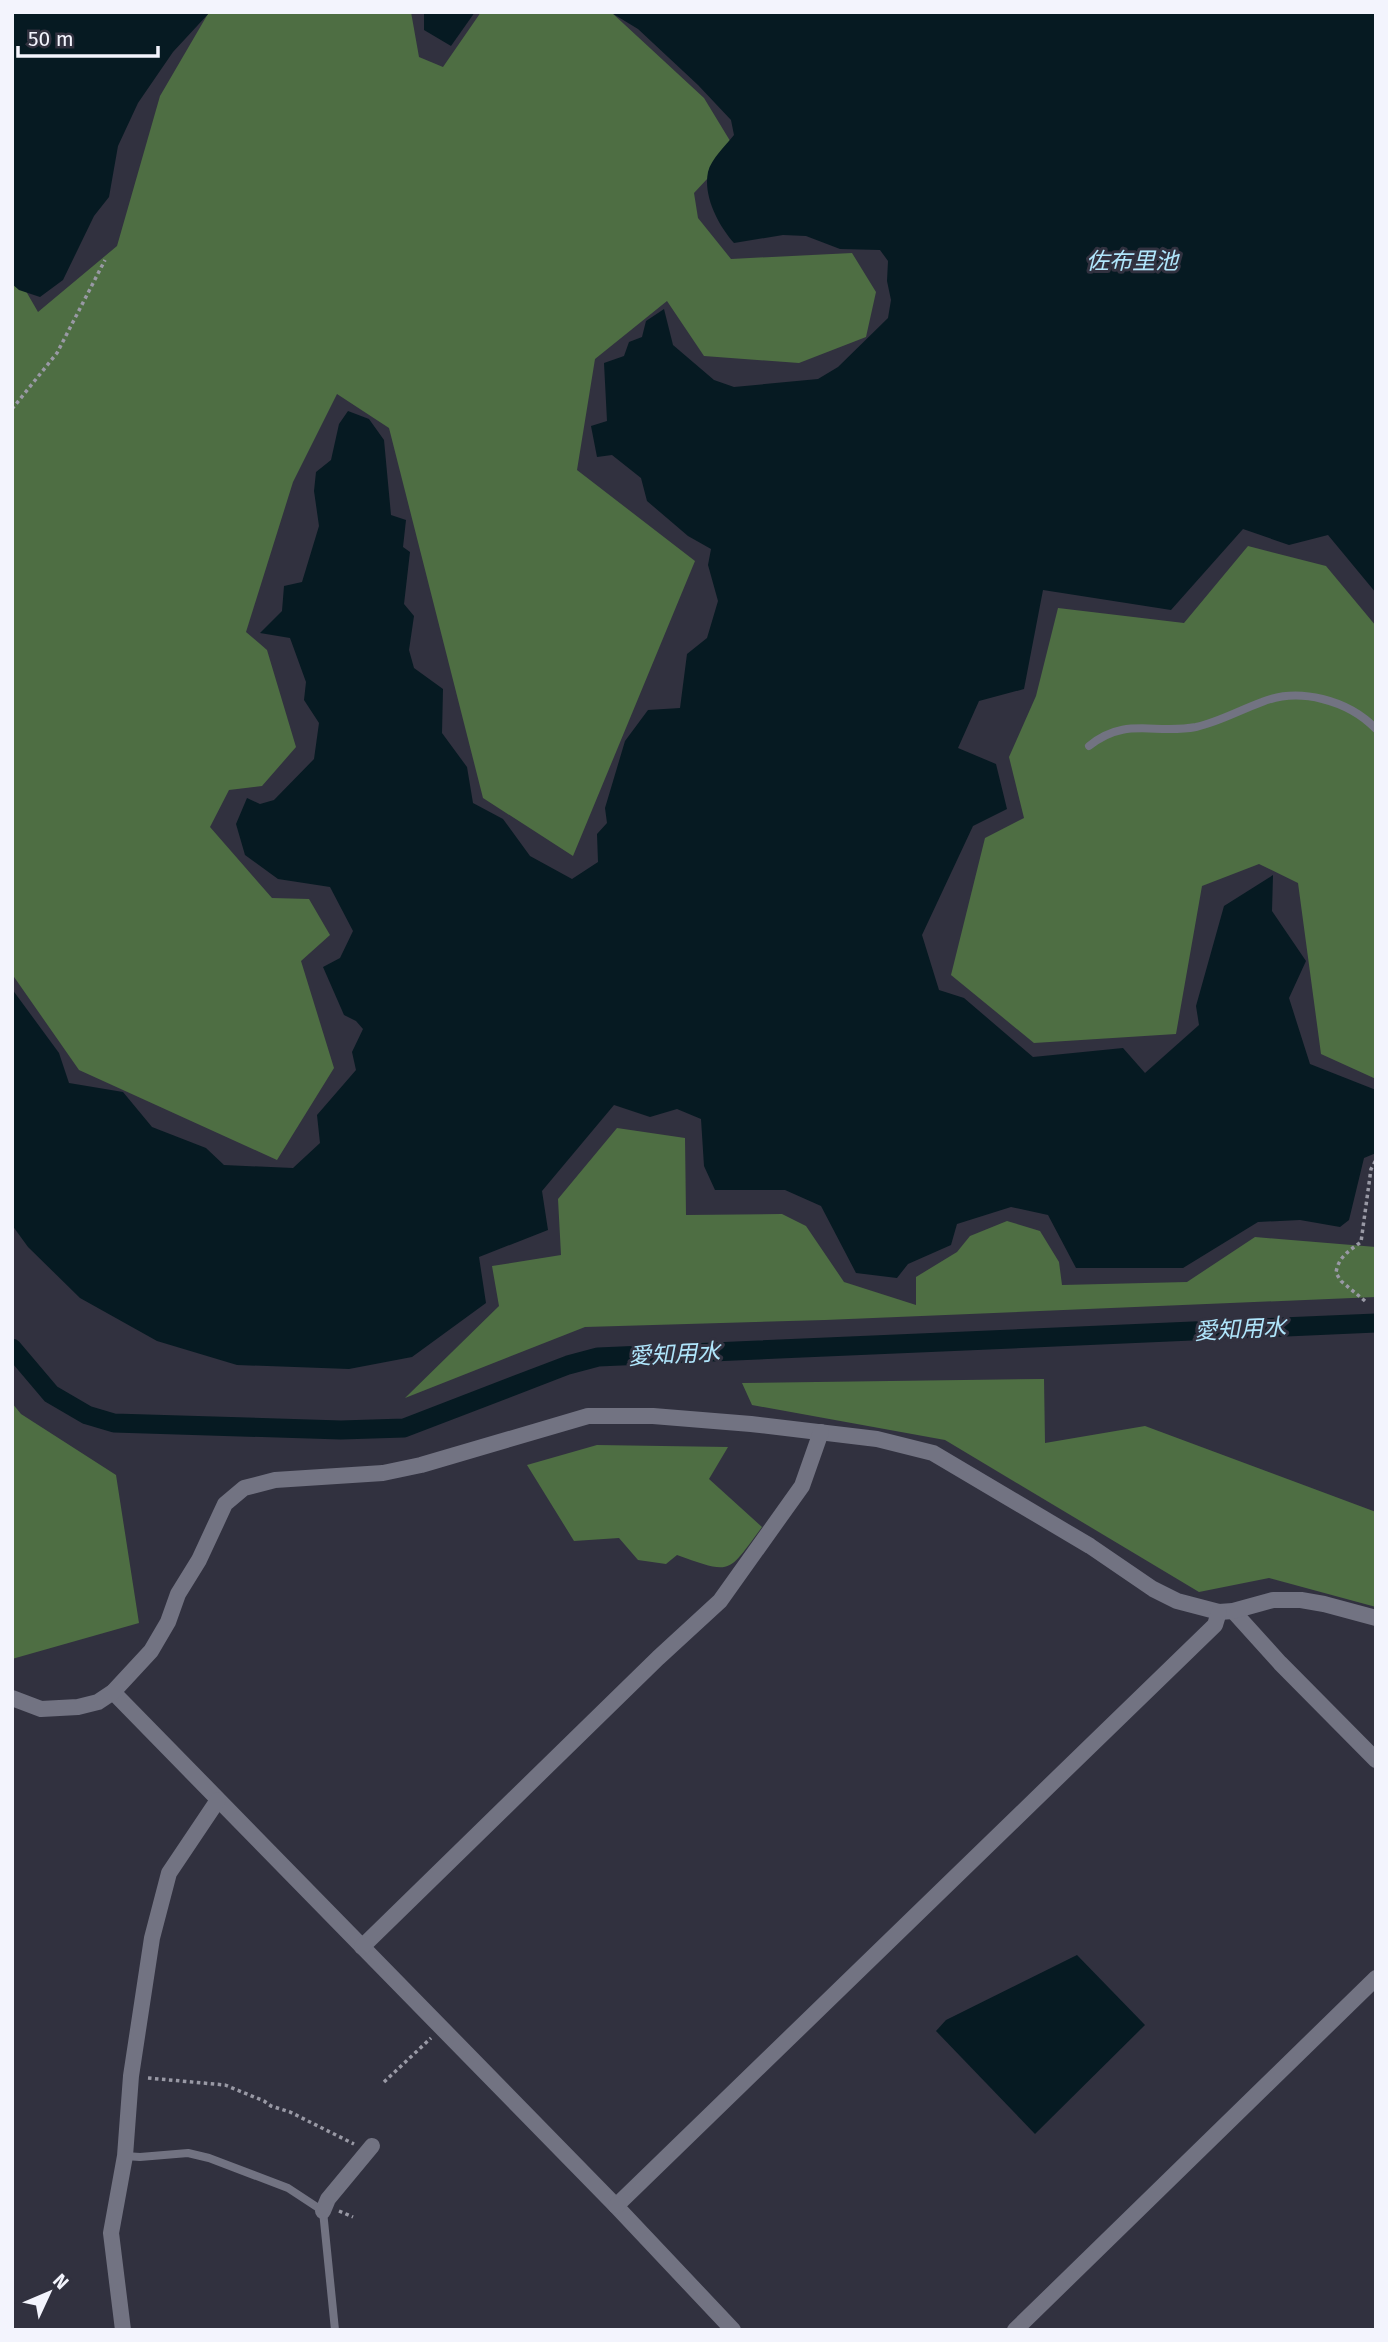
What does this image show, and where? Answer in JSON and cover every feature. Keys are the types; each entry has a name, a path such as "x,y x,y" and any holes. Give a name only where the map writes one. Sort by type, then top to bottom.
{"street":[{"path":"12,1698 41,1709 78,1707 98,1702 113,1692 151,1651 168,1622 178,1594 200,1560 225,1504 244,1488 275,1480 383,1473 421,1465 588,1416 653,1416 821,1432 877,1439 933,1453 1090,1546 1153,1589 1177,1601 1226,1612 1273,1600 1301,1600 1376,1618"},
{"path":"362,1947 658,1658 720,1601 802,1486 821,1432"},
{"path":"1226,1612 1376,1760"},
{"path":"616,2206 1226,1612"},
{"path":"113,1692 616,2206 731,2329"},
{"path":"123,2330 111,2232 125,2156 131,2076 152,1938 164,1885 181,1854 218,1800"},
{"path":"1015,2330 1376,1978"},
{"path":"323,2211 328,2199 370,2149"}],"lane":[{"path":"1088,746 1114,730 1196,727 1264,701 1294,695 1326,700 1350,709 1376,729"},
{"path":"125,2156 188,2153 209,2158 288,2188 323,2211 335,2330"}],"path":[{"path":"12,409 57,353 105,260"},
{"path":"1365,1301 1341,1281 1336,1273 1337,1263 1361,1242 1371,1169 1376,1160"},
{"path":"384,2082 442,2028"},
{"path":"131,2076 225,2085 370,2149"}],"green space":[{"path":"209,12 411,12 419,57 443,67 481,12 611,12 704,98 735,149 694,193 698,218 731,259 852,253 876,292 866,337 799,363 704,356 667,301 595,359 577,470 695,561 573,856 483,798 389,428 337,394 293,482 246,632 267,650 296,747 262,786 229,790 210,827 272,898 309,899 330,935 301,961 334,1068 277,1160 79,1070 12,974 12,267 38,312 117,246 160,96"},
{"path":"1248,546 1326,566 1376,626 1376,1079 1321,1054 1298,883 1259,864 1202,886 1176,1034 1034,1043 951,975 985,838 1024,818 1009,757 1036,696 1058,608 1184,623"},
{"path":"617,1128 685,1138 686,1215 782,1214 806,1226 844,1282 916,1305 916,1277 957,1252 970,1236 1007,1221 1040,1231 1059,1262 1062,1285 1187,1282 1255,1237 1376,1247 1376,1297 825,1320 585,1327 405,1398 499,1306 492,1266 561,1255 558,1199"},
{"path":"1044,1379 1045,1443 1145,1426 1376,1512 1376,1607 1269,1578 1199,1592 945,1440 752,1405 742,1383"},
{"path":"12,1403 21,1414 116,1475 139,1623 12,1659"},
{"path":"597,1445 728,1447 709,1479 762,1527 734,1562 719,1567 677,1555 666,1564 638,1560 619,1538 574,1541 527,1465"}],"water":[{"path":"15,12 210,12 173,52 138,103 118,146 109,197 94,216 63,280 40,297 19,290 12,284 12,19"},
{"path":"424,12 475,12 451,46 424,30"},
{"name":"佐布里池","path":"610,12 1376,12 1376,593 1328,535 1289,545 1243,529 1171,610 1043,590 1024,689 979,701 958,748 996,764 1007,809 973,826 922,935 939,990 964,998 1033,1057 1123,1048 1145,1073 1199,1025 1196,1006 1224,906 1273,875 1272,911 1306,961 1289,998 1310,1064 1376,1090 1376,1153 1364,1158 1349,1220 1340,1227 1300,1220 1258,1222 1183,1268 1076,1268 1048,1215 1011,1207 957,1224 951,1245 908,1264 897,1278 856,1273 821,1206 785,1190 715,1190 704,1166 701,1119 677,1109 650,1117 614,1105 542,1191 548,1230 479,1257 486,1303 412,1357 349,1369 237,1365 157,1341 80,1298 28,1247 12,1225 12,989 59,1053 69,1083 123,1092 152,1127 206,1148 224,1165 293,1168 320,1143 317,1115 356,1070 352,1052 363,1029 356,1021 344,1015 323,967 340,958 353,931 330,887 278,879 245,855 236,824 247,798 260,804 274,800 314,759 319,723 304,700 306,682 290,638 260,633 282,611 284,586 302,582 319,526 314,491 316,472 331,460 339,424 348,411 369,419 384,440 391,515 406,520 403,547 410,552 404,604 414,616 409,650 414,668 443,689 442,733 467,767 473,803 503,819 530,856 572,879 598,862 597,834 607,823 605,808 625,741 648,710 680,708 687,654 707,638 718,601 708,565 711,549 688,536 647,501 641,478 612,455 597,457 591,426 607,421 604,363 624,356 629,342 642,337 646,321 664,309 673,345 714,380 734,387 818,379 838,367 888,318 891,300 887,281 888,261 880,250 840,249 806,236 783,235 734,243 713,210 707,181 712,162 734,135 731,120 638,29"},
{"path":"1077,1955 1145,2025 1035,2134 936,2031 946,2020"}],"waterway":[{"name":"愛知用水","path":"12,1348 51,1394 87,1415 114,1423 341,1430 404,1428 568,1365 598,1357 1376,1323"}]}
